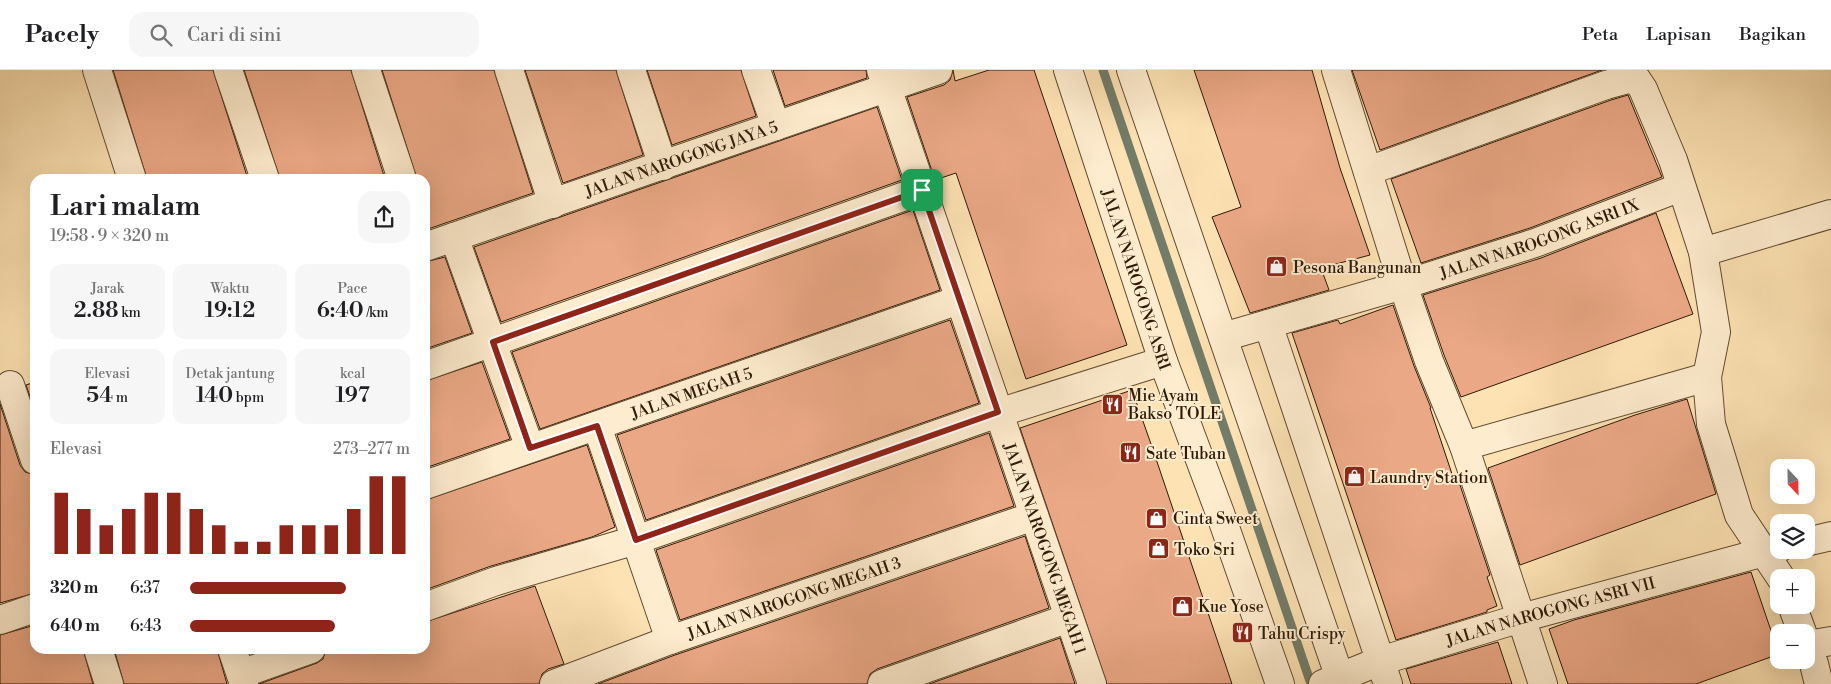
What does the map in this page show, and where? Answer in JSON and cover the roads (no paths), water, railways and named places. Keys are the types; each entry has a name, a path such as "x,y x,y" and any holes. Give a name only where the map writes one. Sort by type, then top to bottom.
{"street":[{"path":"97,70 130,174"},
{"path":"228,70 263,174"},
{"path":"366,70 400,174"},
{"path":"509,70 553,204"},
{"path":"631,70 663,166"},
{"path":"756,70 776,126"},
{"name":"JALAN NAROGONG JAYA 5","path":"430,244 553,204 776,126 884,79 938,70"},
{"name":"JALAN NAROGONG ASRI","path":"1068,70 1163,361 1220,513 1280,684"},
{"path":"1131,70 1223,337 1333,682"},
{"path":"1336,70 1403,285 1429,361 1464,446 1543,684"},
{"name":"JALAN NAROGONG MEGAH 1","path":"884,79 1092,684"},
{"path":"1368,171 1606,86 1628,79 1637,80 1643,89 1673,160 1703,252 1716,332 1707,377 1711,424 1739,515 1770,549"},
{"name":"JALAN NAROGONG ASRI IX","path":"1223,337 1403,285 1535,242 1681,187"},
{"path":"430,364 922,190"},
{"path":"1703,252 1831,214"},
{"path":"454,237 530,448"},
{"name":"JALAN MEGAH 5","path":"430,483 959,300"},
{"path":"1268,324 1384,673"},
{"path":"430,605 496,581 636,540 998,412 1163,361"},
{"path":"1464,446 1707,377"},
{"path":"10,385 30,445"},
{"path":"597,426 670,640"},
{"name":"JALAN NAROGONG MEGAH 3","path":"554,684 608,675 670,640 1034,516"},
{"path":"1815,540 1831,536"},
{"name":"JALAN NAROGONG ASRI VII","path":"1333,682 1384,673 1521,618 1770,550"},
{"path":"0,620 30,610"},
{"path":"882,684 1069,618"},
{"path":"100,654 110,684"},
{"path":"234,654 242,679 300,654"},
{"path":"1815,669 1818,684"}],"waterway":[{"path":"1103,70 1311,684"}],"place":[{"name":"Pesona Bangunan","path":"1277,267"},
{"name":"Mie Ayam Bakso TOLE","path":"1112,404"},
{"name":"Sate Tuban","path":"1130,453"},
{"name":"Laundry Station","path":"1354,477"},
{"name":"Cinta Sweet","path":"1157,518"},
{"name":"Toko Sri","path":"1158,549"},
{"name":"Kue Yose","path":"1182,606"},
{"name":"Tahu Crispy","path":"1242,633"}]}
